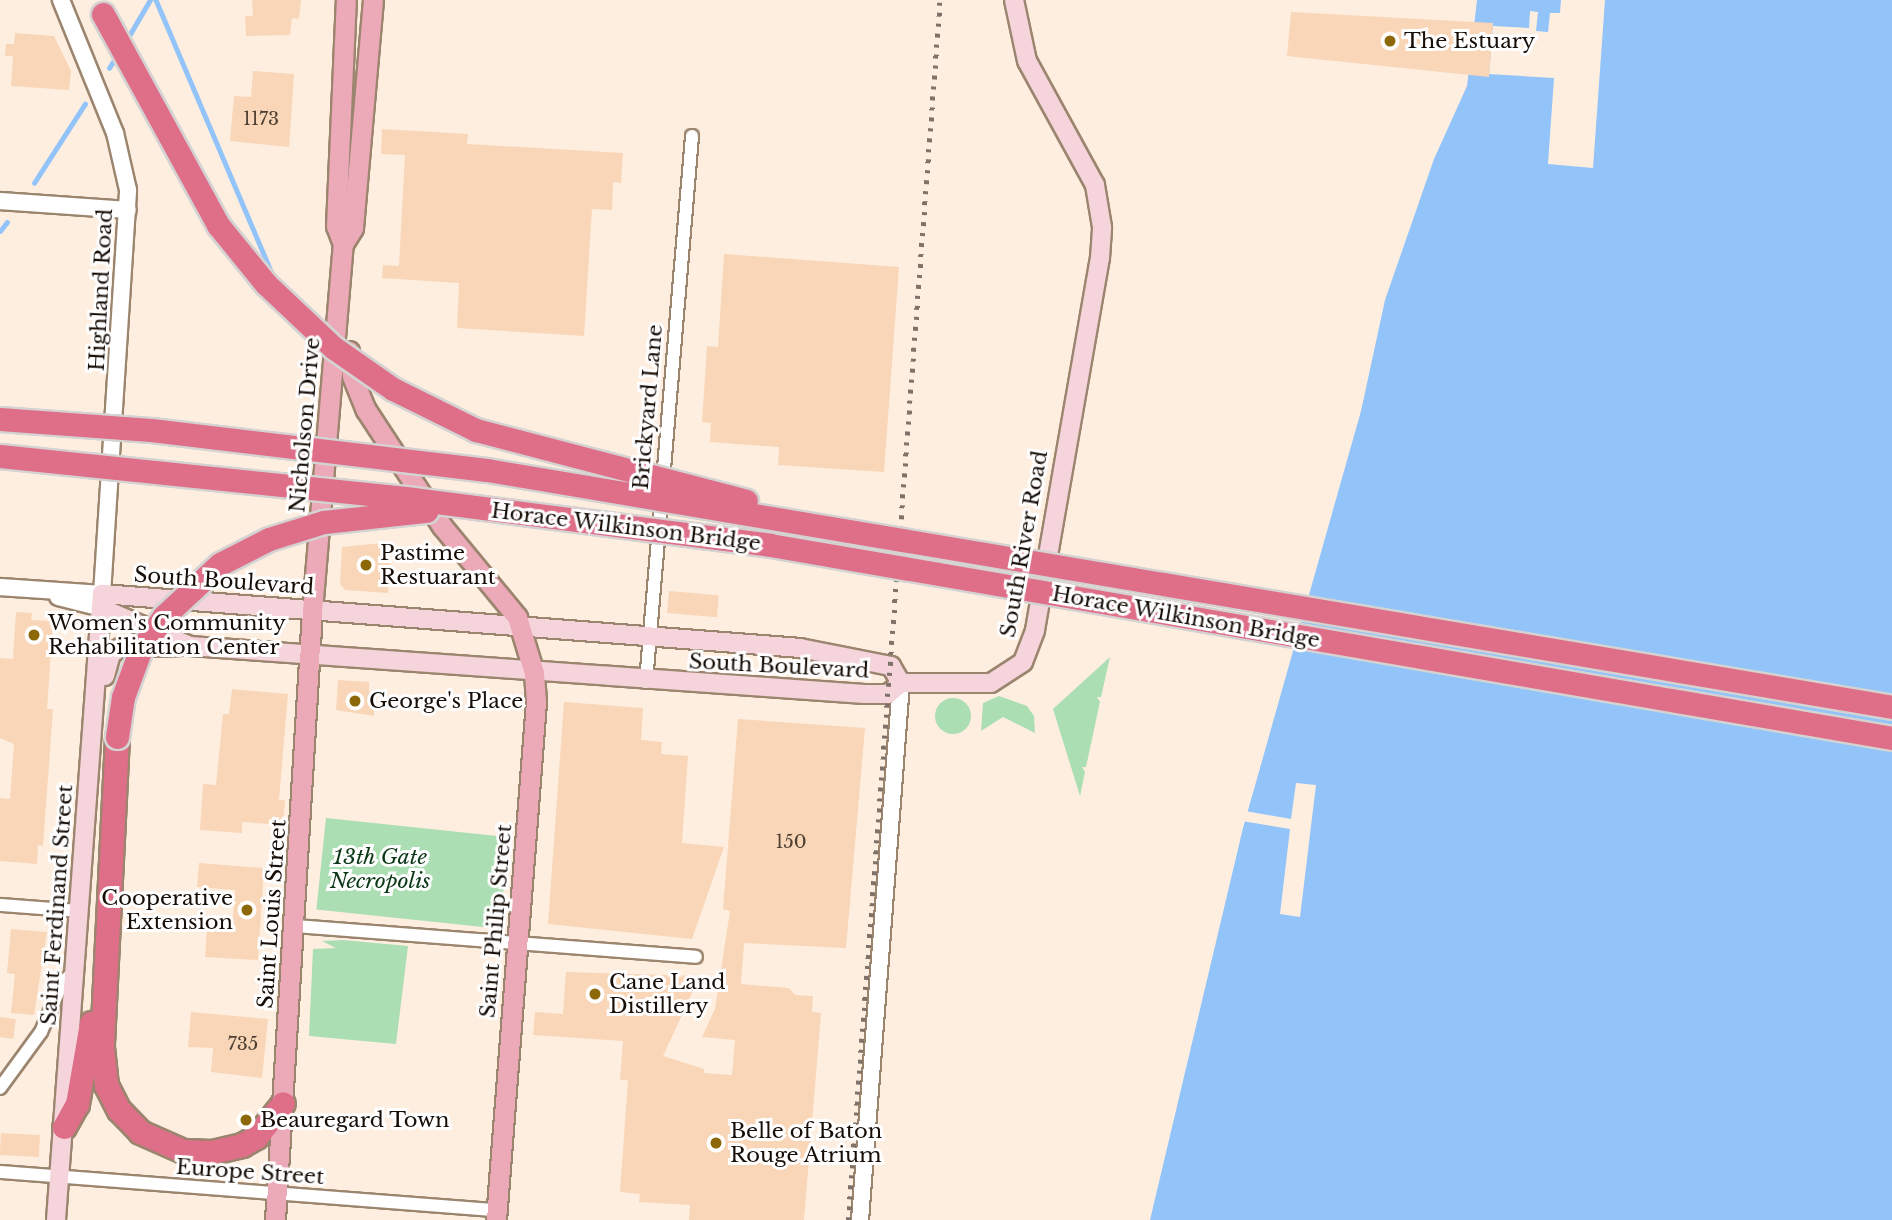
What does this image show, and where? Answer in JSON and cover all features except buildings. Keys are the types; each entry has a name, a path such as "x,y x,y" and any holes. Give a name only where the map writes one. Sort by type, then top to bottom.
{"highway":[{"path":"95,0 218,225 290,308 363,370 423,406 494,436 834,525"},
{"path":"0,419 350,452 834,525"},
{"path":"0,456 478,508"},
{"path":"283,1103 256,1137 228,1150 183,1152 140,1132 119,1110 106,1084 102,1047 105,970 117,737 123,697 140,651 164,616 220,564 269,539 324,522 478,508"},
{"name":"Horace Wilkinson Bridge","path":"478,508 770,545 1892,738"},
{"name":"Horace Wilkinson Bridge","path":"834,525 1892,707"},
{"path":"64,1127 77,1104 97,990 105,970"}],"main road":[{"name":"Nicholson Drive","path":"312,611 343,244 336,226 346,0"},
{"name":"Nicholson Drive","path":"343,244 353,228 373,0"},
{"name":"South River Road","path":"901,683 991,682 1016,670 1031,645 1100,258 1102,227 1095,185 1027,61 1014,0"},
{"name":"Saint Philip Street","path":"338,313 347,326 352,376 366,410 442,526 508,603 522,626 534,673 536,702 496,1215"},
{"name":"South Boulevard","path":"102,601 312,611 800,648 891,666 901,683 888,694 868,695 646,682 190,646 102,601"},
{"name":"Saint Ferdinand Street","path":"56,1220 102,601"},
{"name":"Saint Louis Street","path":"275,1220 295,926 312,611"},
{"path":"95,686 105,677 114,651 190,646"}],"street":[{"name":"Highland Road","path":"61,0 118,140 128,210 102,601"},
{"name":"Brickyard Lane","path":"646,682 692,136"},
{"path":"0,201 128,210"},
{"name":"South Boulevard","path":"0,587 102,601"},
{"path":"860,1220 901,683"},
{"path":"0,905 79,911"},
{"path":"295,926 696,957"},
{"path":"0,1088 41,1032 62,983 74,972"},
{"name":"Europe Street","path":"0,1172 496,1215"}],"green space":[{"path":"1110,657 1101,697 1097,697 1100,702 1086,767 1082,767 1085,772 1080,796 1053,709"},
{"path":"999,696 1027,706 1034,716 1035,733 1003,717 981,731 983,703"},
{"path":"953,698 966,703 971,716 966,729 953,734 940,729 935,716 940,703"},
{"name":"13th Gate Necropolis","path":"326,818 509,837 499,929 316,909"},
{"path":"343,940 408,946 396,1044 309,1036 313,949 336,948 322,941"}],"water":[{"path":"1477,0 1892,0 1892,1220 1150,1220 1243,828 1361,411 1385,300 1434,159 1467,86"}],"pier":[{"path":"1561,0 1605,0 1593,168 1548,164 1554,78 1489,74 1493,26 1529,28 1530,11 1538,12 1536,31 1548,32 1550,13 1560,13"},
{"path":"1296,783 1316,785 1300,917 1280,914 1290,829 1242,821 1245,811 1291,819"}],"waterway":[{"path":"126,41 150,0"},
{"path":"156,0 272,273"},
{"path":"109,68 118,54"},
{"path":"34,183 85,104"},
{"path":"0,231 7,222"}],"railway":[{"path":"848,1220 940,0"}],"place":[{"name":"The Estuary","path":"1390,41"},
{"name":"Pastime Restuarant","path":"366,565"},
{"name":"Women's Community Rehabilitation Center","path":"34,635"},
{"name":"George's Place","path":"355,701"},
{"name":"Cooperative Extension","path":"247,910"},
{"name":"Cane Land Distillery","path":"595,994"},
{"name":"Beauregard Town","path":"246,1120"},
{"name":"Belle of Baton Rouge Atrium","path":"716,1143"}]}
